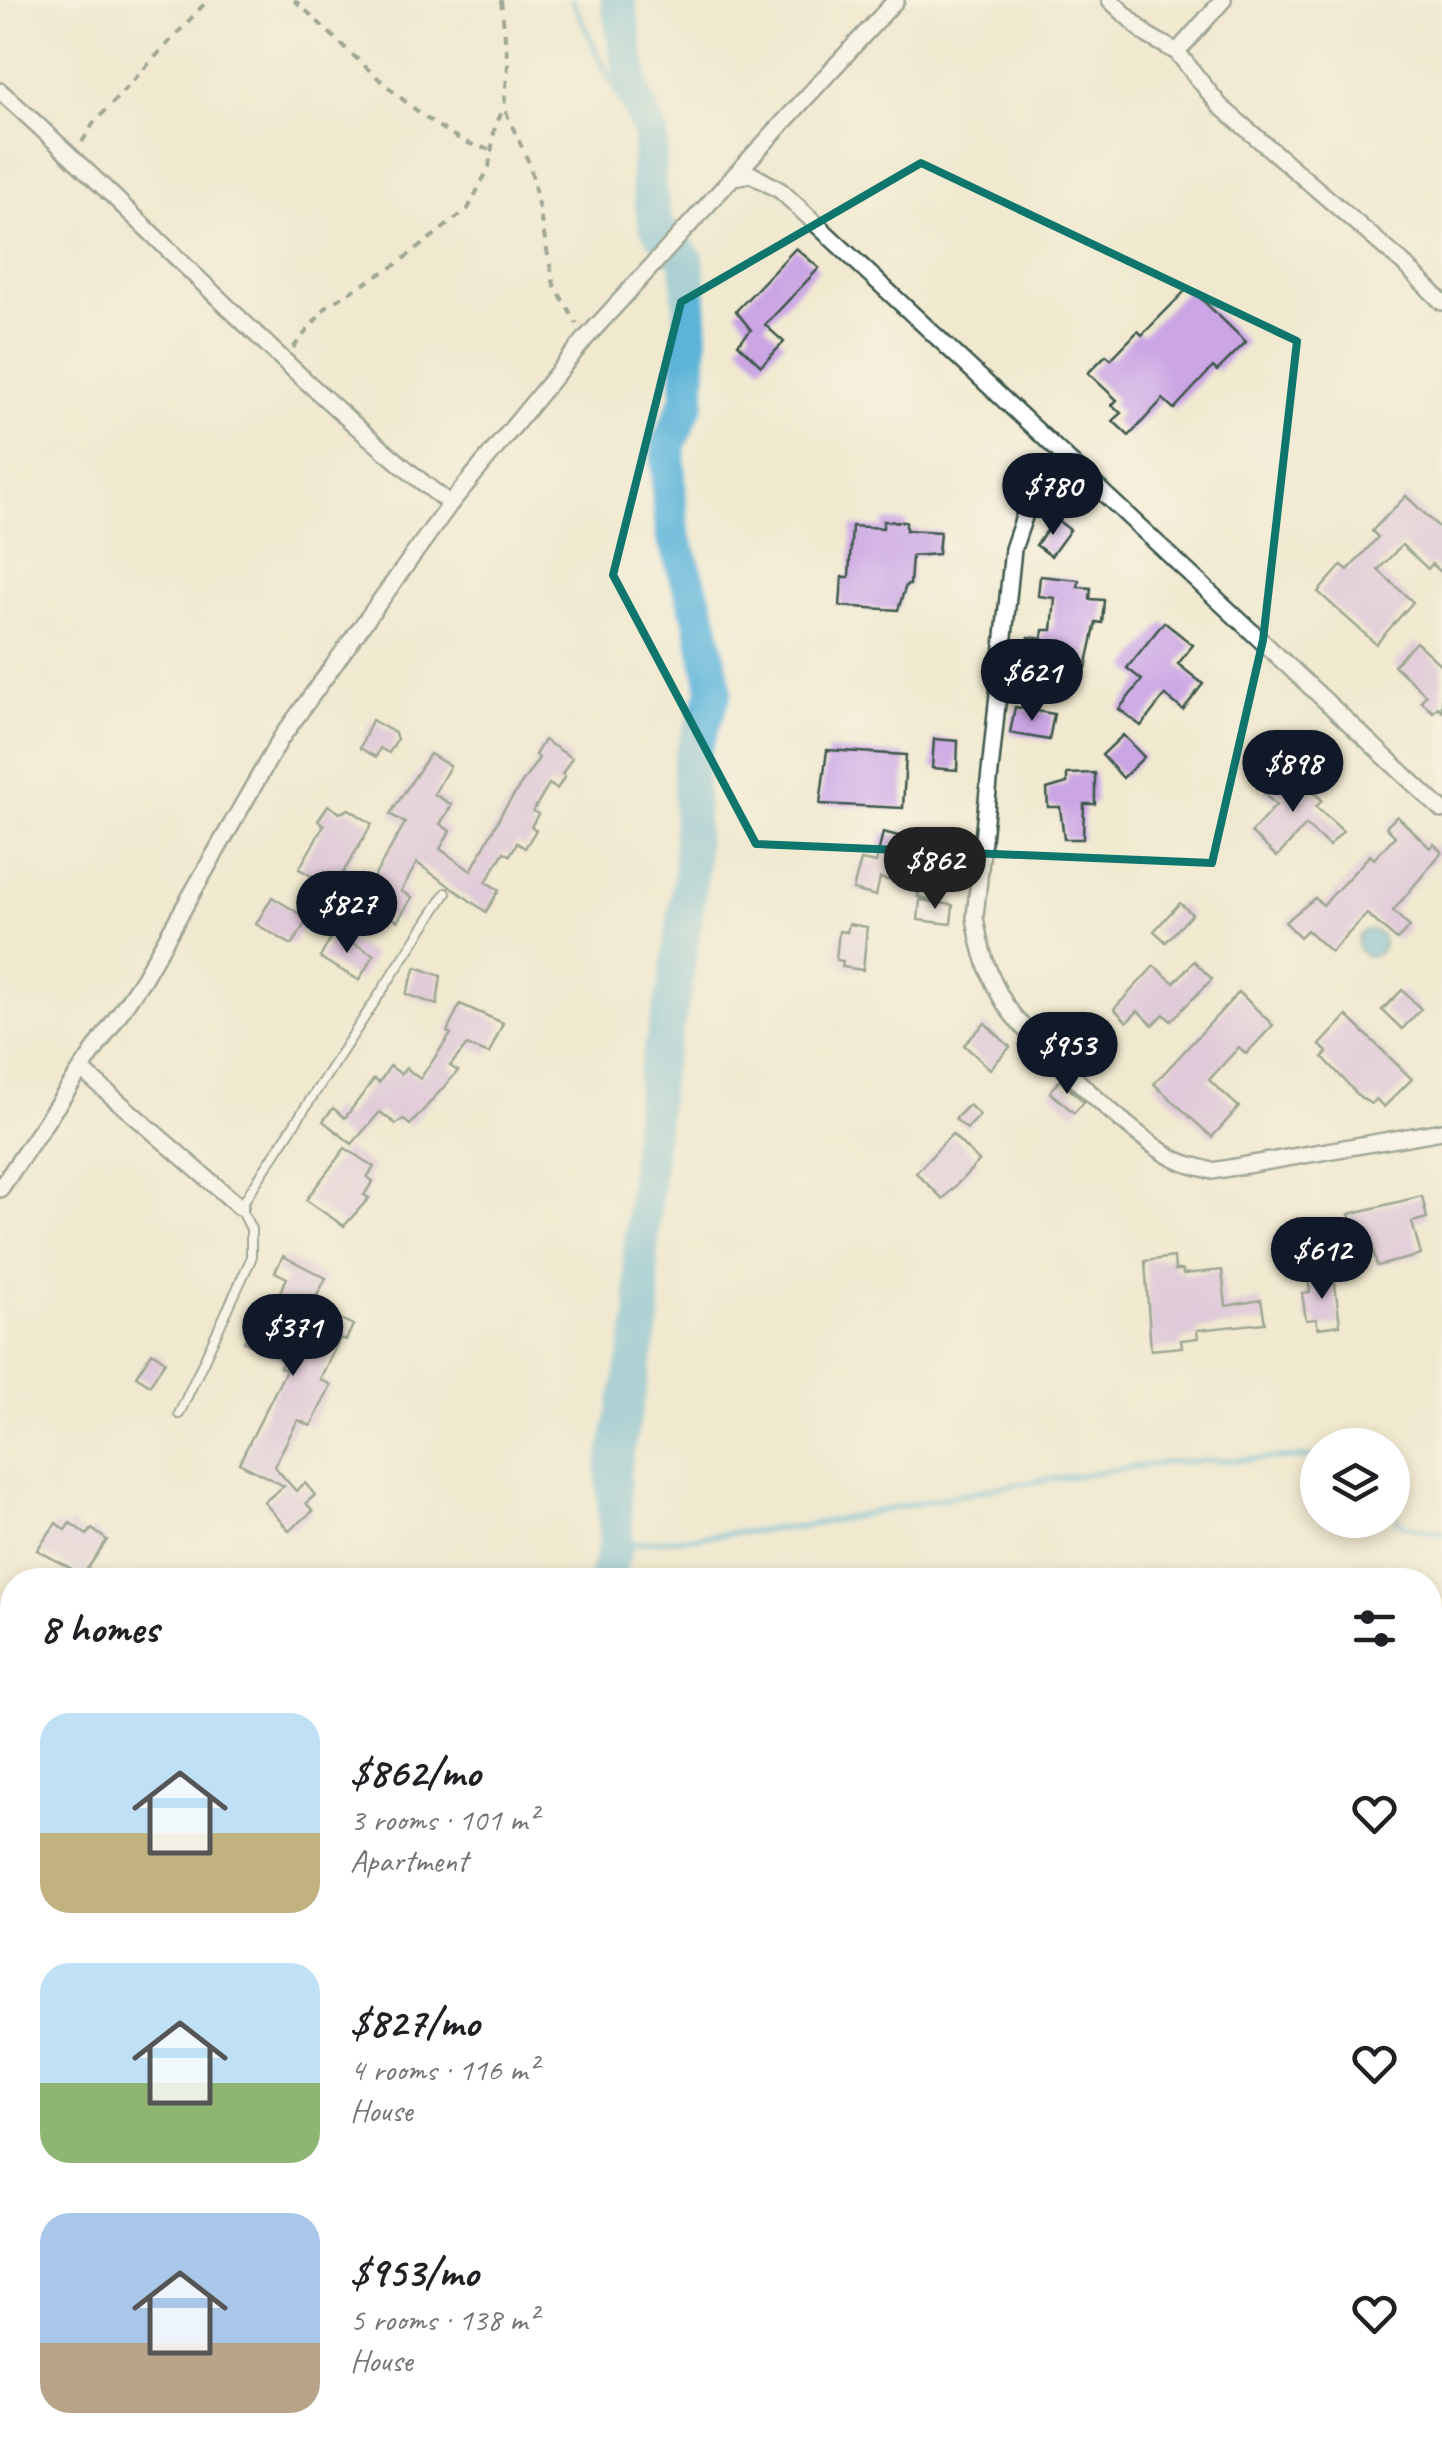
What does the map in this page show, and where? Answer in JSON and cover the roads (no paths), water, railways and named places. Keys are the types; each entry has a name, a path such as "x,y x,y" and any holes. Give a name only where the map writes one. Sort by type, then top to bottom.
{"street":[{"path":"0,1189 84,1072 143,980 280,738 450,504 586,338 896,0"},
{"path":"1110,0 1146,35 1177,52 1220,106 1403,263 1442,302"},
{"path":"1177,52 1223,0"},
{"path":"0,92 74,156 370,441 450,504"},
{"path":"733,177 751,174 782,192 1442,810"},
{"path":"1066,458 1025,514 1012,549 975,917 988,972 1006,1007 1029,1035 1175,1160 1212,1170 1442,1131"},
{"path":"84,1072 240,1208"}],"lane":[{"path":"179,1414 251,1259 251,1229 240,1208 446,893"}],"water":[{"path":"1370,930 1379,934 1383,943 1379,952 1370,956 1361,952 1357,943 1361,934"}],"waterway":[{"path":"572,0 620,100 651,136"},
{"path":"618,0 633,91 651,136 648,182 655,223 663,235"},
{"path":"609,1568 616,1545 613,1470 644,1315 640,1255 655,1074 674,993 691,874 690,760 715,691 700,617 673,535 669,496 668,445 688,400 691,324 687,262 679,251"},
{"path":"616,1545 805,1526 998,1487 1169,1462 1300,1458"},
{"path":"1410,1527 1442,1533"}]}
